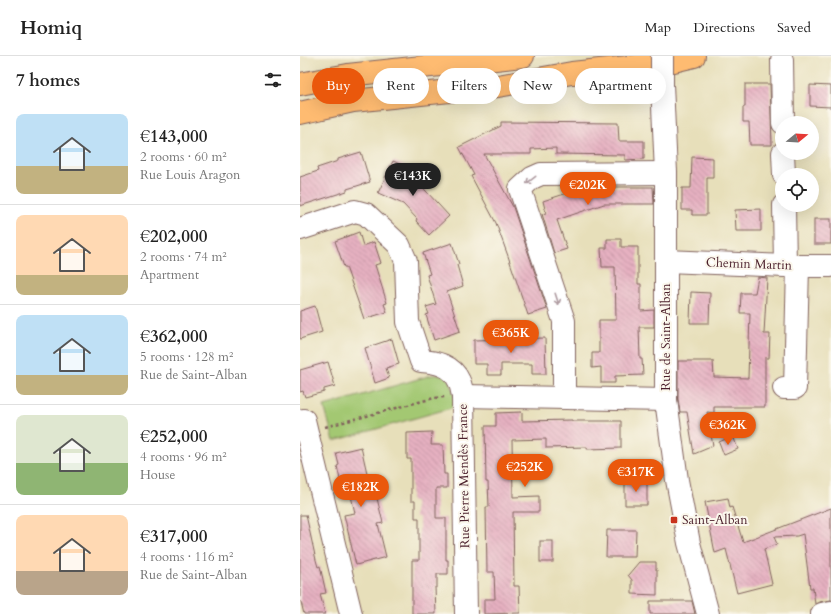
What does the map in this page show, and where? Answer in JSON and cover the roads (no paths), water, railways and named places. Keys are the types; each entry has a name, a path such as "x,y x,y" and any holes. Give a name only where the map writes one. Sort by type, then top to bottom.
{"main road":[{"path":"300,84 348,74 523,56"},
{"path":"300,113 353,102 498,86 572,74 665,63 694,56"}],"street":[{"name":"Rue de Saint-Alban","path":"662,56 666,173 666,400 677,480 689,543 708,614"},
{"path":"782,60 783,116"},
{"path":"564,397 564,321 520,189 532,178 541,174 666,173"},
{"path":"300,229 355,211 366,214 399,245 406,261 408,322 421,361 440,364 447,367 459,380 463,396"},
{"path":"784,388 796,388 792,266 785,212"},
{"name":"Chemin Martin","path":"666,260 792,266 831,266"},
{"name":"Rue Pierre Mendès France","path":"466,614 463,396 666,400"},
{"path":"304,426 351,614"},
{"path":"822,614 831,612"}],"place":[{"name":"Saint-Alban","path":"674,520"}]}
